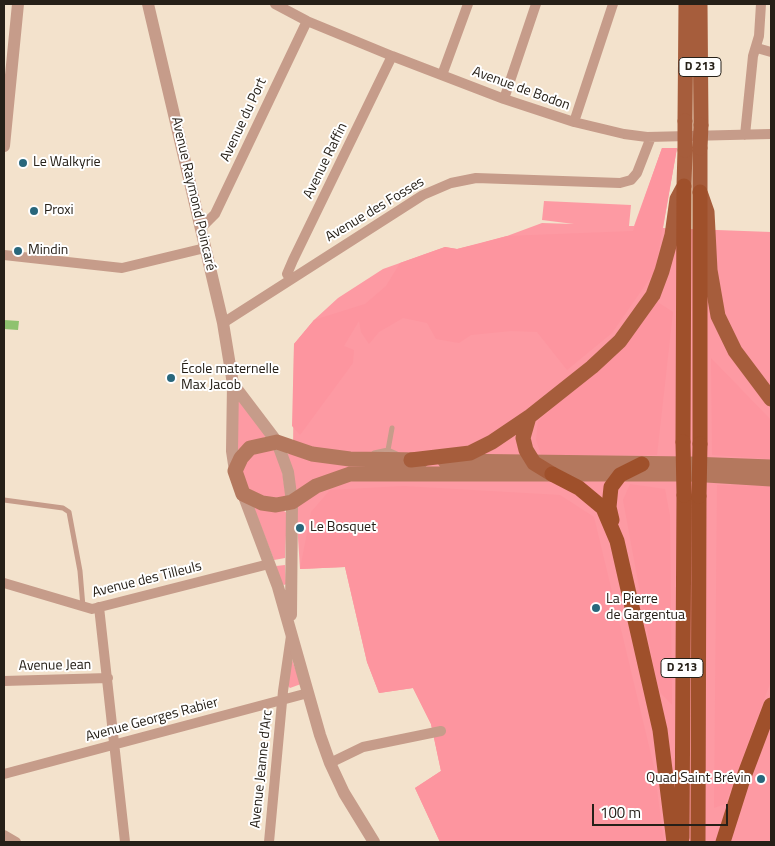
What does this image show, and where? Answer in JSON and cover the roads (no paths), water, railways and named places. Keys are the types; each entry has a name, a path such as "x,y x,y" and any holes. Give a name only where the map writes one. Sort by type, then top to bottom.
{"highway":[{"name":"D 213","path":"682,842 684,186"},
{"name":"D 213","path":"698,842 700,192"},
{"path":"642,464 620,475 611,487 610,507 660,730 674,842"},
{"path":"552,474 579,488 603,508 617,541"},
{"path":"723,842 743,779 771,705"}],"main road":[{"name":"D 213","path":"684,186 686,4"},
{"name":"D 213","path":"700,4 700,192"},
{"path":"411,460 470,453 492,442 529,417 592,367 620,341 653,295 672,235 677,199 684,186"},
{"path":"700,192 707,212 710,270 718,316 735,351 771,399"},
{"path":"529,417 522,438 526,450 534,463 552,474"},
{"path":"235,471 241,458 250,448 277,442 312,454 350,459 771,467"},
{"name":"Avenue Raymond Poincaré","path":"235,471 242,494"},
{"path":"242,494 269,504 292,502 316,486 350,474 690,474 771,479"}],"street":[{"path":"4,146 18,4"},
{"name":"Avenue Raymond Poincaré","path":"148,4 223,323 233,384 232,451 235,471"},
{"name":"Avenue de Bodon","path":"275,4 307,21 392,56 574,122 624,134 651,137 771,134"},
{"path":"442,75 468,4"},
{"path":"504,98 536,4"},
{"path":"574,122 613,4"},
{"path":"745,135 753,56 757,48 760,4"},
{"name":"Avenue du Port","path":"200,225 205,224 215,214 307,21"},
{"path":"757,48 771,52"},
{"name":"Avenue Raffin","path":"290,279 287,274 293,260 392,56"},
{"name":"Avenue des Fosses","path":"223,323 422,195 451,183 476,178 620,183 631,180 637,173 651,137"},
{"path":"4,255 122,268 205,248"},
{"name":"Avenue Raymond Poincaré","path":"233,384 277,442 288,472 292,502 290,560 292,633"},
{"name":"Avenue Raymond Poincaré","path":"242,494 278,587 330,763 344,793 374,842"},
{"path":"269,564 290,560"},
{"name":"Avenue des Tilleuls","path":"4,583 92,609 269,564"},
{"path":"99,607 126,842"},
{"name":"Avenue Jeanne d'Arc","path":"269,842 283,699 292,633"},
{"name":"Avenue Jean","path":"4,681 108,678"},
{"name":"Avenue Georges Rabier","path":"4,774 308,693"},
{"path":"330,763 363,747 441,731"},
{"path":"4,835 16,842"}],"lane":[{"path":"388,450 392,428"},
{"path":"350,459 388,450 411,460"},
{"path":"4,500 56,506 69,512 80,571 83,607"}],"place":[{"name":"Le Walkyrie","path":"23,163"},
{"name":"Proxi","path":"34,211"},
{"name":"Mindin","path":"18,251"},
{"name":"École maternelle Max Jacob","path":"171,378"},
{"name":"Le Bosquet","path":"300,528"},
{"name":"La Pierre de Gargentua","path":"596,608"},
{"name":"Quad Saint Brévin","path":"761,779"}]}
